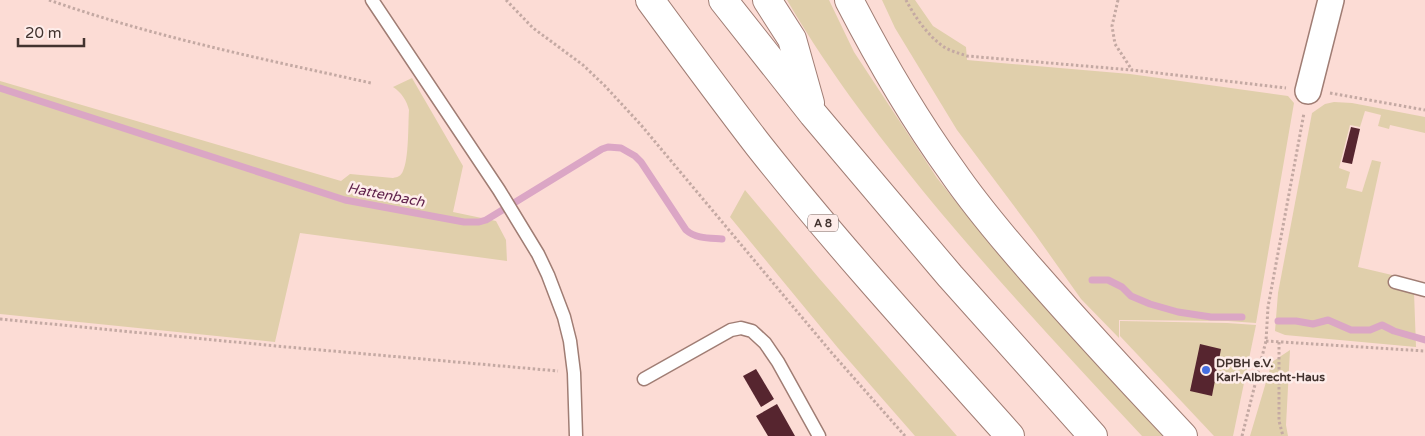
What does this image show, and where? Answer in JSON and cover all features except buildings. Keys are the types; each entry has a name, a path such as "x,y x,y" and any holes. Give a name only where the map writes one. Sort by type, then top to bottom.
{"highway":[{"name":"A 8","path":"650,0 760,146 816,215 897,310 1010,436"},
{"path":"723,0 813,114 950,276 1092,436"},
{"path":"767,0 792,39 813,114"},
{"path":"849,0 873,47 912,113 953,173 999,233 1183,436"}],"street":[{"path":"1308,90 1331,0"}],"lane":[{"path":"372,0 499,190 545,268 558,297 570,341 574,373 576,436"},
{"path":"1395,282 1425,290"},
{"path":"644,379 731,330 736,328 746,329 757,334 769,349 819,436"}],"path":[{"path":"49,0 196,44 371,84"},
{"path":"506,0 534,28 583,65 642,125 831,352 905,436"},
{"path":"906,0 928,33 944,48 967,56 1132,70 1308,90 1425,110"},
{"path":"1118,0 1112,26 1115,44 1132,70"},
{"path":"1242,436 1266,340 1268,307 1308,90"},
{"path":"0,318 266,345 574,373"},
{"path":"1266,340 1425,351"},
{"path":"1279,342 1280,421 1282,436"}],"shaded area":[{"path":"787,0 829,0 854,52 937,178 992,247 1086,352 1165,436 1142,436 1040,326 966,242 860,110 822,56"},
{"path":"882,0 915,0 933,26 966,47 967,60 1130,74 1288,96 1294,103 1256,323 1119,320 1119,338 1081,299 957,130 895,28"},
{"path":"412,78 463,166 453,212 496,221 506,240 507,261 300,233 275,342 0,314 0,81 341,181 350,174 393,178 401,174 406,159 409,110 399,91 393,87"},
{"path":"1334,102 1352,103 1425,117 1425,133 1390,125 1389,129 1378,126 1381,115 1365,111 1360,127 1350,125 1339,168 1350,172 1346,188 1362,192 1372,160 1381,162 1358,267 1392,275 1390,286 1414,292 1416,347 1285,335 1275,331 1278,293 1312,113 1325,104"},
{"path":"745,190 957,436 915,436 838,348 730,217"},
{"path":"1120,321 1256,325 1233,436 1214,436 1120,336"},
{"path":"1290,350 1286,425 1288,436 1250,436 1272,362"}],"waterway":[{"name":"Hattenbach","path":"0,88 345,200 464,222 486,220 602,149 608,147 621,148 641,162 686,230 699,237 722,239"},
{"name":"Hattenbach","path":"1092,280 1108,280 1122,287 1131,296 1178,312 1211,317 1242,317"},
{"name":"Hattenbach","path":"1278,321 1296,321 1313,324 1328,320 1351,330 1370,330 1382,325 1394,331 1425,340"}],"place":[{"name":"DPBH e.V. Karl-Albrecht-Haus","path":"1206,370"}]}
